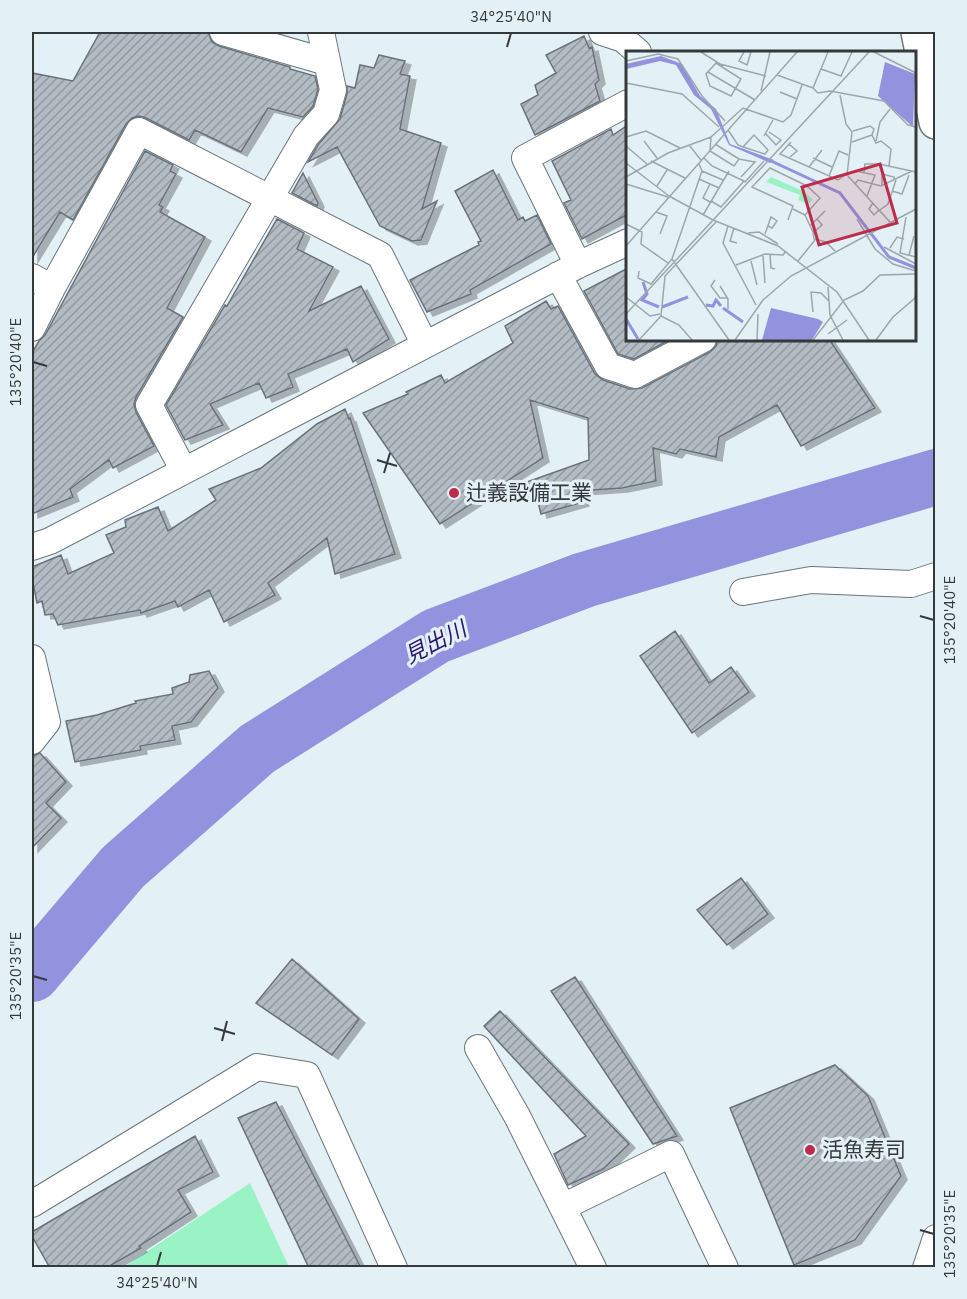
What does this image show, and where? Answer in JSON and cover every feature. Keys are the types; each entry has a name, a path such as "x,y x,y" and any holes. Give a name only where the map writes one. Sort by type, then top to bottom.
{"highway":[{"path":"918,32 927,114"}],"street":[{"path":"223,32 327,62"},
{"path":"184,471 149,405 306,136 326,114 333,90 321,32"},
{"path":"602,32 623,39 637,51"},
{"path":"626,104 525,158 608,366 635,375 701,340"},
{"path":"32,328 42,282 139,131 380,255 425,345"},
{"path":"32,547 50,541 568,270 626,243"},
{"path":"743,592 811,580 911,584 936,576"},
{"path":"32,658 47,722 32,741"},
{"path":"478,1048 517,1116 593,1268"},
{"path":"32,1204 257,1067 297,1073 307,1075 394,1268"},
{"path":"563,1208 671,1154 725,1268"},
{"path":"926,1268 936,1238"}],"green space":[{"path":"250,1183 289,1267 124,1267"}],"building":[{"path":"100,32 208,32 212,42 219,46 315,76 318,89 313,106 303,117 268,108 241,152 195,130 189,140 146,118 139,116 132,118 126,124 73,220 60,212 32,258 32,73 73,81"},
{"path":"584,36 589,48 592,47 599,80 595,84 600,101 535,135 521,104 538,95 535,85 556,73 546,55"},
{"path":"379,55 405,61 400,74 410,76 400,129 441,143 422,209 437,201 421,240 412,241 380,226 337,147 308,162 318,145 340,119 347,86 355,88 360,65 374,68"},
{"path":"626,126 626,215 582,239 564,203 571,200 552,161 611,129 613,135"},
{"path":"145,151 173,165 170,171 176,174 159,205 163,207 160,212 205,237 167,308 183,317 134,404 154,446 113,468 109,460 70,489 73,497 32,514 32,353 45,335"},
{"path":"493,170 518,220 523,217 525,221 537,215 551,244 470,290 471,294 427,312 410,280 479,245 478,242 481,241 455,191"},
{"path":"303,173 318,203 317,206 292,193"},
{"path":"277,219 304,233 297,249 333,267 309,311 361,286 389,339 353,362 347,349 288,374 293,387 266,398 259,383 210,404 223,425 185,440 166,405"},
{"path":"626,269 626,340 669,340 634,359 618,354 584,291"},
{"path":"546,301 551,309 558,306 595,374 603,380 630,389 642,388 710,352 716,346 718,340 830,340 875,408 801,446 777,405 719,437 716,457 680,449 676,454 653,448 656,481 622,488 579,491 583,502 541,514 536,494 511,495 510,488 589,460 588,418 530,400 543,458 440,524 363,413 408,394 406,392 441,375 445,383 513,343 505,326"},
{"path":"345,409 395,554 335,574 327,538 268,583 275,595 224,622 209,590 178,607 175,601 141,613 140,610 58,625 53,614 45,615 42,601 37,603 32,567 61,555 68,574 114,553 106,535 126,527 125,520 158,507 168,531 216,500 209,489 261,468 317,424"},
{"path":"675,631 709,683 731,667 749,692 692,733 640,656"},
{"path":"209,671 218,688 191,722 172,726 175,740 140,746 141,750 75,762 66,721 97,715 136,703 135,701 173,694 172,688 189,682 190,675"},
{"path":"40,753 66,782 46,803 61,818 32,848 32,756"},
{"path":"741,878 768,914 727,945 697,910"},
{"path":"292,959 359,1019 332,1055 256,1003"},
{"path":"575,977 677,1136 653,1144 551,991"},
{"path":"500,1011 629,1144 603,1169 568,1185 554,1154 586,1136 484,1026"},
{"path":"835,1065 868,1096 901,1176 855,1240 794,1265 730,1108"},
{"path":"276,1102 361,1268 309,1268 238,1118"},
{"path":"195,1136 213,1172 178,1190 191,1212 139,1246 141,1248 106,1268 50,1268 32,1232"}],"waterway":[{"name":"見出川","path":"32,974 123,867 257,749 436,636 584,580 936,477"}],"place":[{"name":"辻義設備工業","path":"454,493"},
{"name":"活魚寿司","path":"810,1150"}]}
